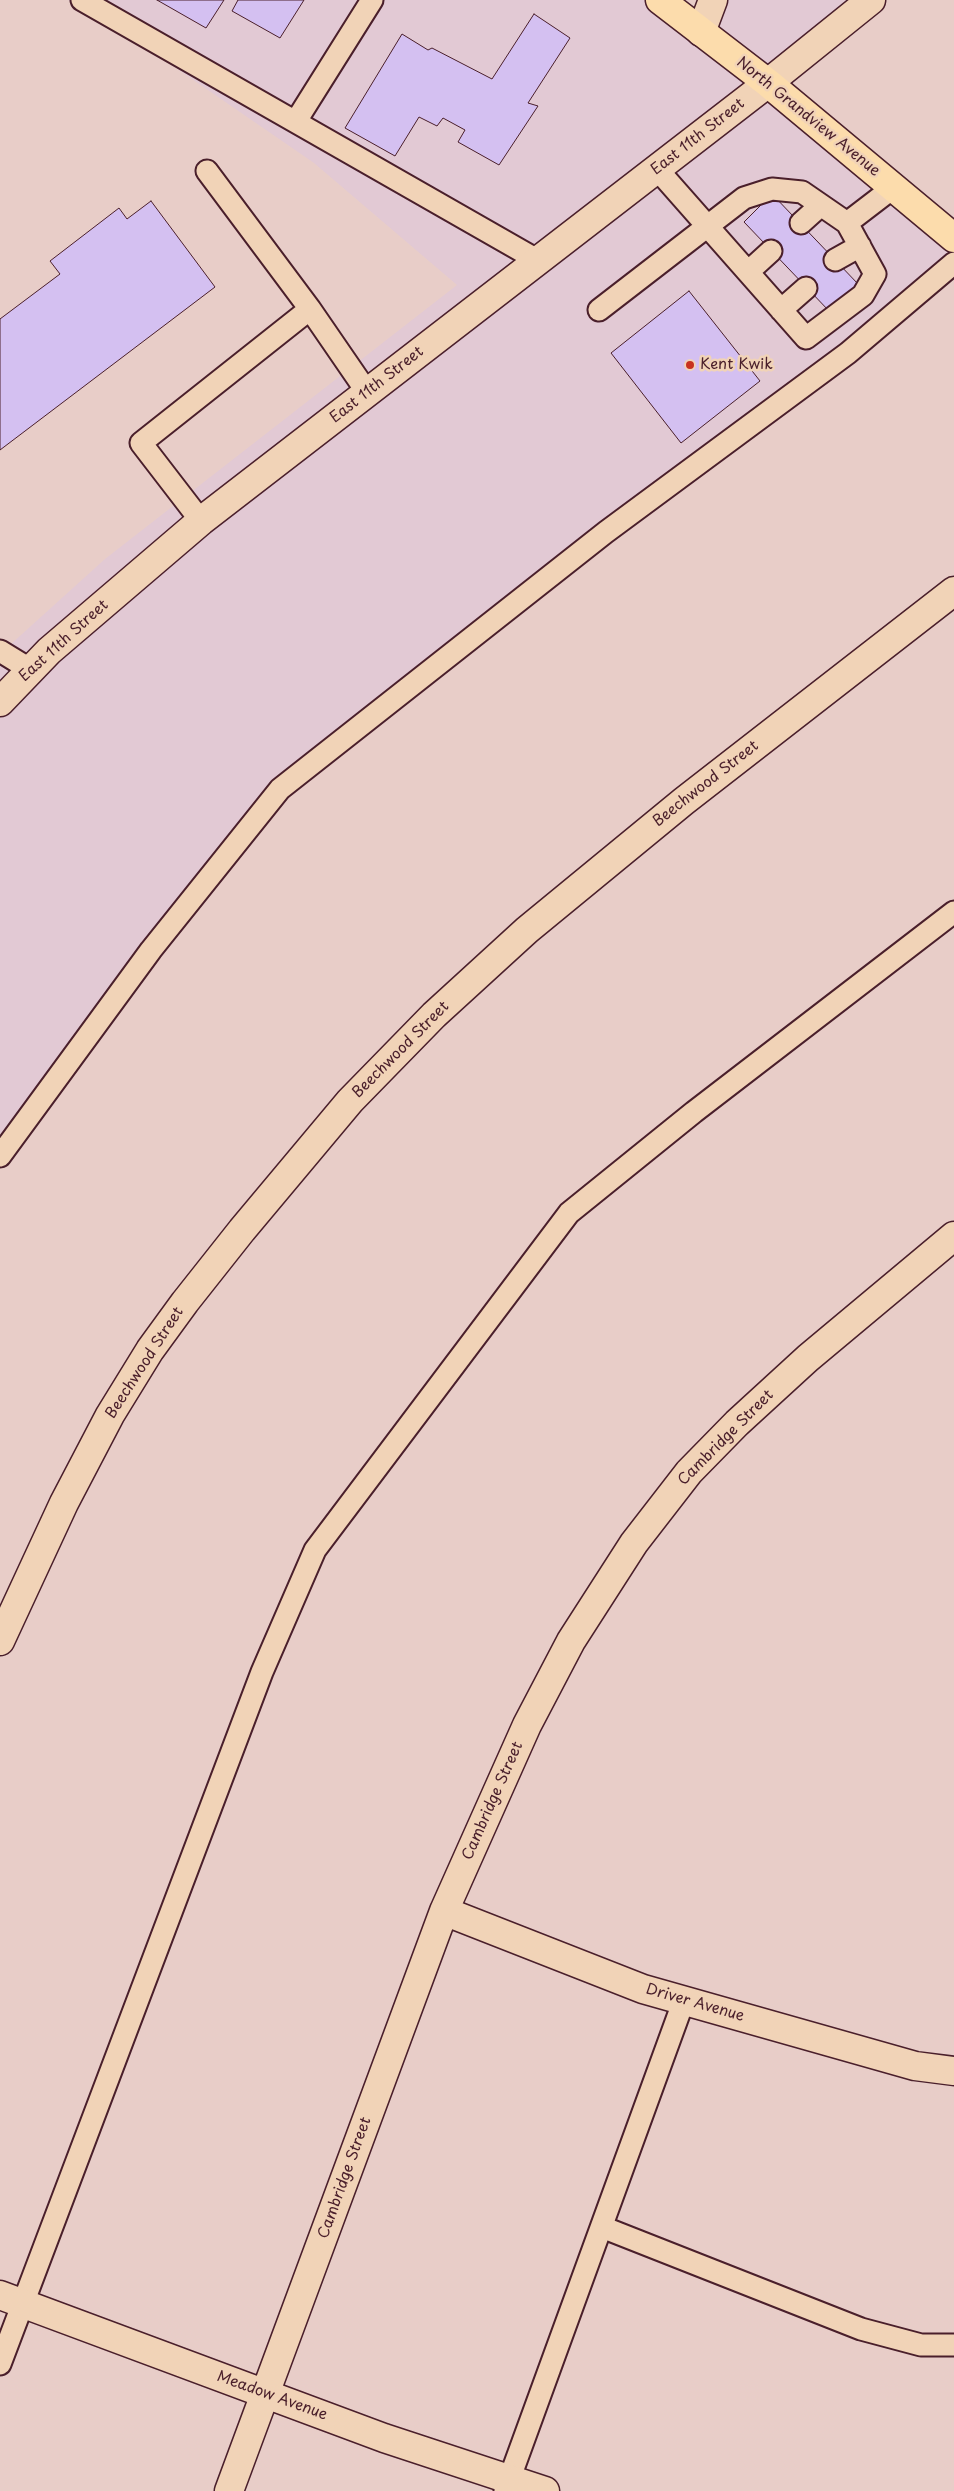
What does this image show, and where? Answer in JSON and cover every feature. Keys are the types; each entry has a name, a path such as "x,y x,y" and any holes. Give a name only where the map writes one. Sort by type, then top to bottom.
{"main road":[{"name":"North Grandview Avenue","path":"660,0 768,83 954,238"}],"street":[{"path":"701,32 713,0"},
{"name":"East 11th Street","path":"0,702 49,651 201,521 768,83 871,0"},
{"name":"Beechwood Street","path":"0,1641 64,1503 110,1415 150,1350 242,1230 350,1101 434,1015 528,930 684,801 954,591"},
{"name":"Cambridge Street","path":"229,2491 444,1911 526,1725 571,1641 634,1543 689,1472 736,1423 815,1352 954,1236"},
{"name":"Driver Avenue","path":"444,1911 643,1988 915,2066 954,2071"},
{"name":"Meadow Avenue","path":"11,2299 508,2485 545,2491"}],"lane":[{"path":"82,0 539,261"},
{"path":"296,121 372,0"},
{"path":"600,310 708,227 744,198 772,190 802,192 847,223 875,274 863,294 806,338 781,310 748,272 708,227 657,169"},
{"path":"207,171 310,309 367,392"},
{"path":"847,223 894,187"},
{"path":"801,223 821,205"},
{"path":"835,260 860,246"},
{"path":"748,272 771,250"},
{"path":"0,1156 151,950 280,789 606,532 848,353 954,263"},
{"path":"781,310 806,288"},
{"path":"201,521 141,443 310,309"},
{"path":"0,652 31,670"},
{"path":"0,2364 11,2299 262,1672 315,1550 569,1214 694,1112 954,912"},
{"path":"508,2485 684,2000"},
{"path":"602,2227 861,2329 921,2345 954,2345"}],"shaded area":[{"path":"68,0 660,0 701,31 713,0 870,0 769,83 954,238 954,262 289,779 0,1162 0,654 105,559 457,285 314,163 128,35"}],"building":[{"path":"157,0 224,0 206,28"},
{"path":"238,0 304,0 280,38 232,11"},
{"path":"534,14 570,38 528,103 538,106 499,165 458,142 465,130 443,118 437,126 419,117 395,156 345,128 402,34 428,50 432,48 492,79"},
{"path":"772,194 859,285 830,312 744,222"},
{"path":"151,201 215,287 0,450 0,319 60,274 50,261 119,208 127,219"},
{"path":"689,291 760,381 681,443 611,353"}],"place":[{"name":"Kent Kwik","path":"690,365"}]}
